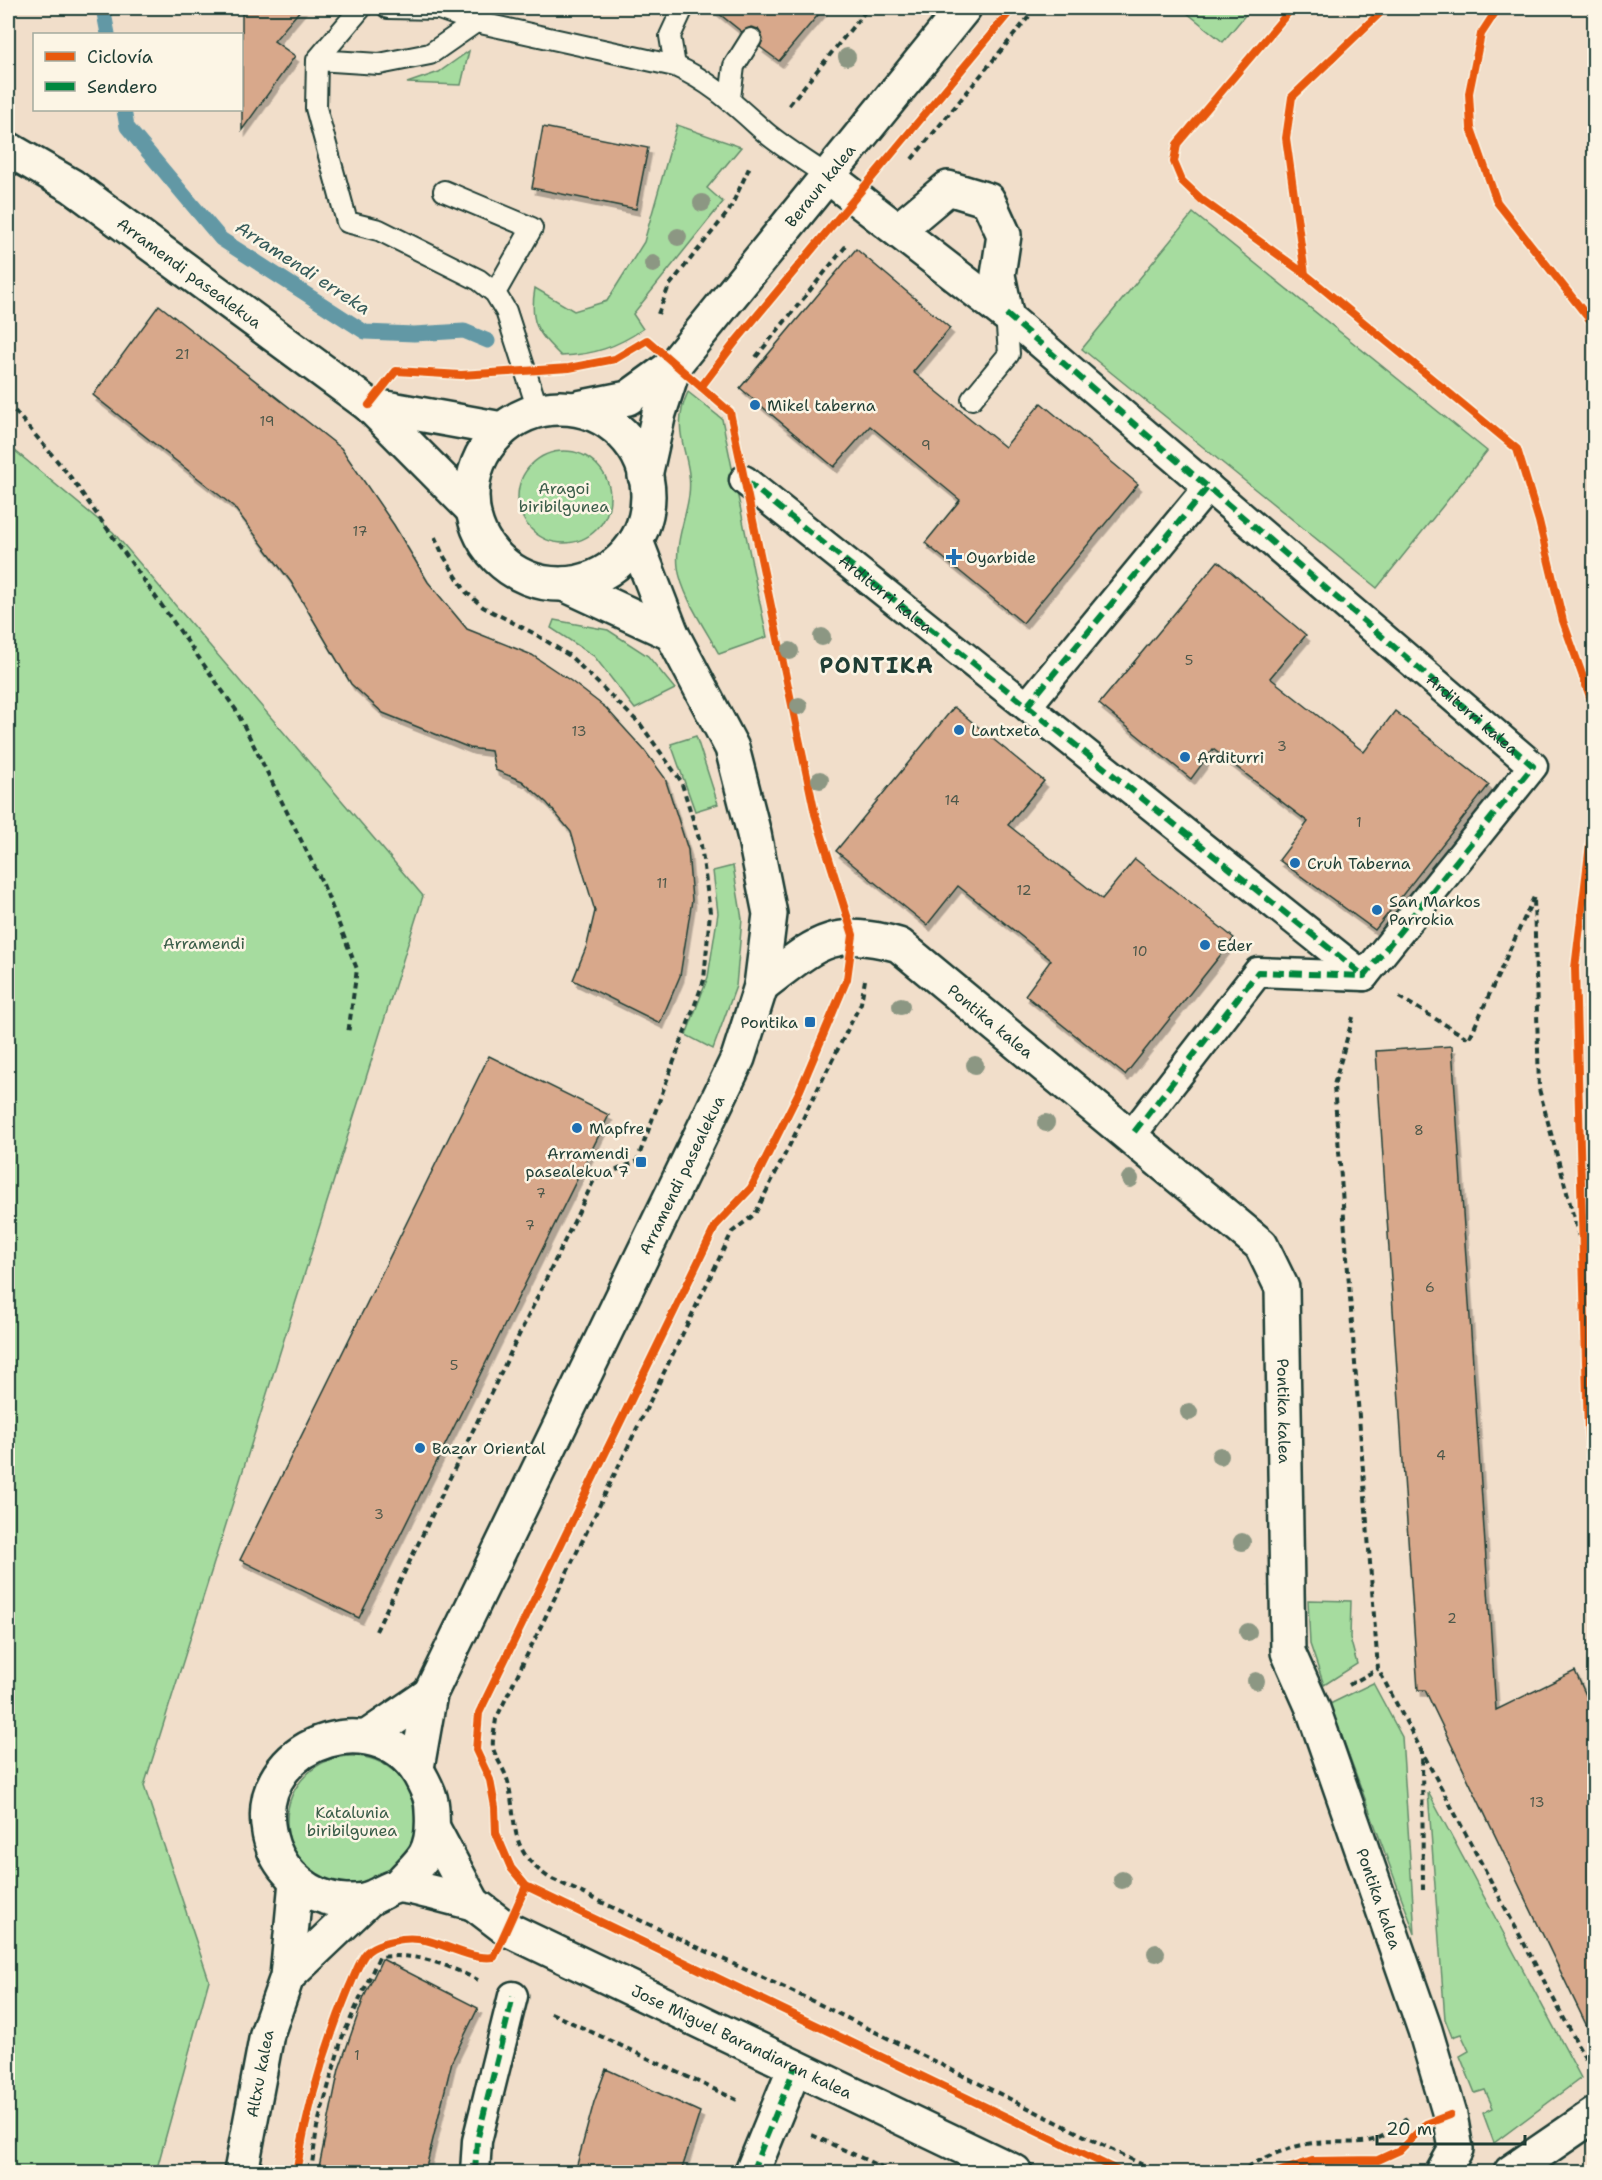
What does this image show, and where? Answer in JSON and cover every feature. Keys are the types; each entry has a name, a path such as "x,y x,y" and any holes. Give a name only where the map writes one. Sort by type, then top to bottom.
{"street":[{"name":"Beraun kalea","path":"578,408 628,398 675,364 826,175 964,8"},
{"name":"Arramendi pasealekua","path":"8,149 72,186 369,405 473,510"},
{"name":"Arditurri kalea","path":"744,480 1364,976 1533,766 1006,314 826,175"},
{"path":"898,230 948,188 988,200 1004,235 998,275 1006,314"},
{"name":"Beraun kalea","path":"645,476 659,413 675,364"},
{"name":"Arramendi pasealekua","path":"369,405 502,429"},
{"path":"578,408 612,423 637,451 649,491 647,513 636,542 614,566 587,580 564,584 533,580 495,555 483,538 473,510 473,484 482,454 502,429 538,410 578,408"},
{"path":"1027,706 1208,487"},
{"name":"Arramendi pasealekua","path":"417,1768 430,1694 738,1058 761,986 770,914 754,834 732,748 672,634 636,542"},
{"path":"564,584 672,634"},
{"name":"Pontika kalea","path":"761,986 816,944 853,935 871,937 899,945 1261,1245 1281,1288 1288,1653 1312,1706 1425,2030 1450,2115 1456,2149 1443,2172"},
{"path":"1131,1136 1258,972 1364,976"},
{"name":"Arramendi pasealekua","path":"367,1737 430,1694"},
{"path":"287,1977 383,1893 425,1855 433,1828 432,1799 417,1768 396,1748 367,1737 339,1736 300,1752 280,1774 272,1791 267,1820 269,1835 280,1863 296,1881 320,1895 340,1900 383,1893 473,1903"},
{"path":"433,1828 473,1903"},
{"path":"287,1977 296,1881"},
{"name":"Jose Miguel Barandiaran kalea","path":"473,1903 507,1929 1015,2172"},
{"name":"Altxu kalea","path":"241,2172 267,2034 287,1977"},
{"path":"476,2172 477,2141 513,1996"},
{"path":"752,2172 795,2067"},
{"path":"1511,2172 1594,2115"}],"lane":[{"path":"361,8 317,60 316,108 347,222 379,230 479,280 495,293 506,311 538,410"},
{"path":"388,8 440,9 476,22 675,66 698,76 730,98 766,133 826,175"},
{"path":"675,66 670,36 682,8"},
{"path":"317,60 379,64 430,54 476,22"},
{"path":"730,98 734,66 751,39"},
{"path":"444,191 532,228 495,293"},
{"path":"972,399 1009,354 1006,314"}],"path":[{"path":"8,403 69,475 236,710 322,882 357,969 348,1034"},
{"path":"376,1631 594,1180 637,1161 704,980 710,912 701,845 681,781 640,725 570,657 535,634 483,607 466,592 443,555 430,527"},
{"path":"1582,1248 1539,1089 1534,897 1468,1039 1364,976 1334,1085 1378,1669 1594,2075"},
{"path":"871,937 861,1004 755,1214 732,1232 495,1719 493,1747 506,1775 513,1802 513,1826 523,1854 534,1867 548,1877 823,2006 1158,2172"},
{"path":"1581,1201 1582,1259"},
{"path":"311,2172 317,2127 342,2038 379,1957 405,1954 424,1957 513,1996 892,2172"},
{"path":"1238,2172 1275,2152 1308,2144 1374,2142 1390,2134 1441,2087"}],"green space":[{"path":"1181,8 1251,8 1223,42"},
{"path":"469,51 461,85 407,83 439,72"},
{"path":"677,125 741,147 707,188 723,202 633,314 643,329 624,341 604,349 561,356 546,340 534,319 535,288 574,311 607,301 644,242"},
{"path":"1193,213 1487,451 1377,588 1082,349"},
{"path":"688,392 722,419 767,637 719,654 689,600 678,567 679,539 690,481 680,421"},
{"name":"Arramendi","path":"8,445 113,532 423,896 144,1786 209,1980 156,2172 8,2172"},
{"name":"Aragoi biribilgunea","path":"564,451 582,454 597,464 607,479 610,497 607,515 597,530 582,540 564,543 546,540 531,530 521,515 518,497 521,479 531,464 546,454"},
{"path":"554,620 608,630 648,656 675,689 635,709 594,656 551,628"},
{"path":"696,736 718,804 695,811 671,744"},
{"path":"733,866 742,919 736,986 713,1049 686,1035 708,977 718,913 713,871"},
{"path":"1308,1600 1351,1601 1350,1638 1357,1664 1324,1685 1310,1644"},
{"path":"1373,1683 1402,1737 1415,1934 1330,1704"},
{"name":"Katalunia biribilgunea","path":"352,1756 377,1761 398,1775 412,1796 417,1821 412,1846 398,1867 377,1881 352,1886 327,1881 306,1867 292,1846 287,1821 292,1796 306,1775 327,1761"},
{"path":"1428,1792 1581,2078 1494,2143 1483,2113 1493,2108 1485,2090 1475,2093 1460,2056 1469,2051 1461,2034 1452,2037 1445,2019"}],"building":[{"path":"242,8 302,8 274,41 295,56 242,130 243,33"},
{"path":"712,8 824,8 779,61 760,47 763,39 758,29 751,27 742,32"},
{"path":"543,127 648,148 636,209 532,188"},
{"path":"856,249 950,328 913,372 1005,447 1041,403 1138,484 1023,623 925,543 960,500 870,426 834,467 740,388"},
{"path":"159,305 341,448 394,525 428,582 467,629 532,655 571,681 606,708 645,751 665,778 688,850 692,900 680,976 660,1023 573,980 587,945 595,911 571,832 547,803 522,781 495,770 491,751 470,748 383,713 351,684 291,582 233,506 93,395"},
{"path":"1218,561 1306,635 1270,678 1364,752 1395,711 1489,785 1375,930 1279,860 1308,822 1213,749 1191,779 1099,704"},
{"path":"954,707 1044,781 1008,825 1102,899 1135,859 1234,938 1125,1075 1025,995 1051,960 958,886 927,925 836,851"},
{"path":"1452,1046 1496,1710 1575,1671 1594,1713 1594,2041 1425,1690 1418,1690 1376,1051"},
{"path":"489,1056 609,1115 359,1618 240,1560"},
{"path":"382,1959 478,2008 452,2061 425,2172 318,2172 339,2069 364,1997"},
{"path":"606,2069 700,2112 681,2172 575,2172 594,2102"}],"waterway":[{"name":"Arramendi erreka","path":"103,8 108,33"},
{"name":"Arramendi erreka","path":"124,111 127,127 221,239 365,332 414,334 464,331 488,341"}],"marked path":[{"path":"1006,314 1533,766 1364,976 1258,972 1131,1136"},
{"path":"746,481 1364,976"},
{"path":"1027,706 1208,487"},
{"path":"475,2172 477,2141 513,1996"},
{"path":"752,2172 795,2067"}],"cycle path":[{"path":"701,387 736,341 1013,8"},
{"path":"1292,8 1177,144 1174,162 1182,181 1202,200 1305,274 1517,449 1539,521 1563,621 1594,708"},
{"path":"1305,274 1286,138 1292,97 1385,8"},
{"path":"1498,8 1481,34 1469,93 1471,128 1497,202 1594,325"},
{"path":"369,405 396,371 461,375 569,368 615,359 647,340 730,412 815,814 853,935 847,979 800,1090 751,1188 716,1225 479,1713 476,1750 490,1780 495,1807 496,1833 511,1868 526,1886 1121,2172"},
{"path":"1594,811 1575,968 1588,1433 1594,1501"},
{"path":"296,2172 305,2125 324,2056 364,1955 370,1949 384,1943 414,1939 426,1940 471,1955 494,1957 526,1886"},
{"path":"1277,2172 1312,2161 1378,2160 1400,2150 1426,2124 1450,2115"}],"place":[{"name":"Mikel taberna","path":"755,405"},
{"name":"Oyarbide","path":"954,557"},
{"name":"Lantxeta","path":"959,730"},
{"name":"Arditurri","path":"1185,757"},
{"name":"Cruh Taberna","path":"1295,863"},
{"name":"San Markos Parrokia","path":"1377,910"},
{"name":"Eder","path":"1205,945"},
{"name":"Pontika","path":"810,1022"},
{"name":"Mapfre","path":"577,1128"},
{"name":"Arramendi pasealekua 7","path":"641,1162"},
{"name":"Bazar Oriental","path":"420,1448"}],"district":[{"name":"PONTIKA","path":"877,665"}]}
